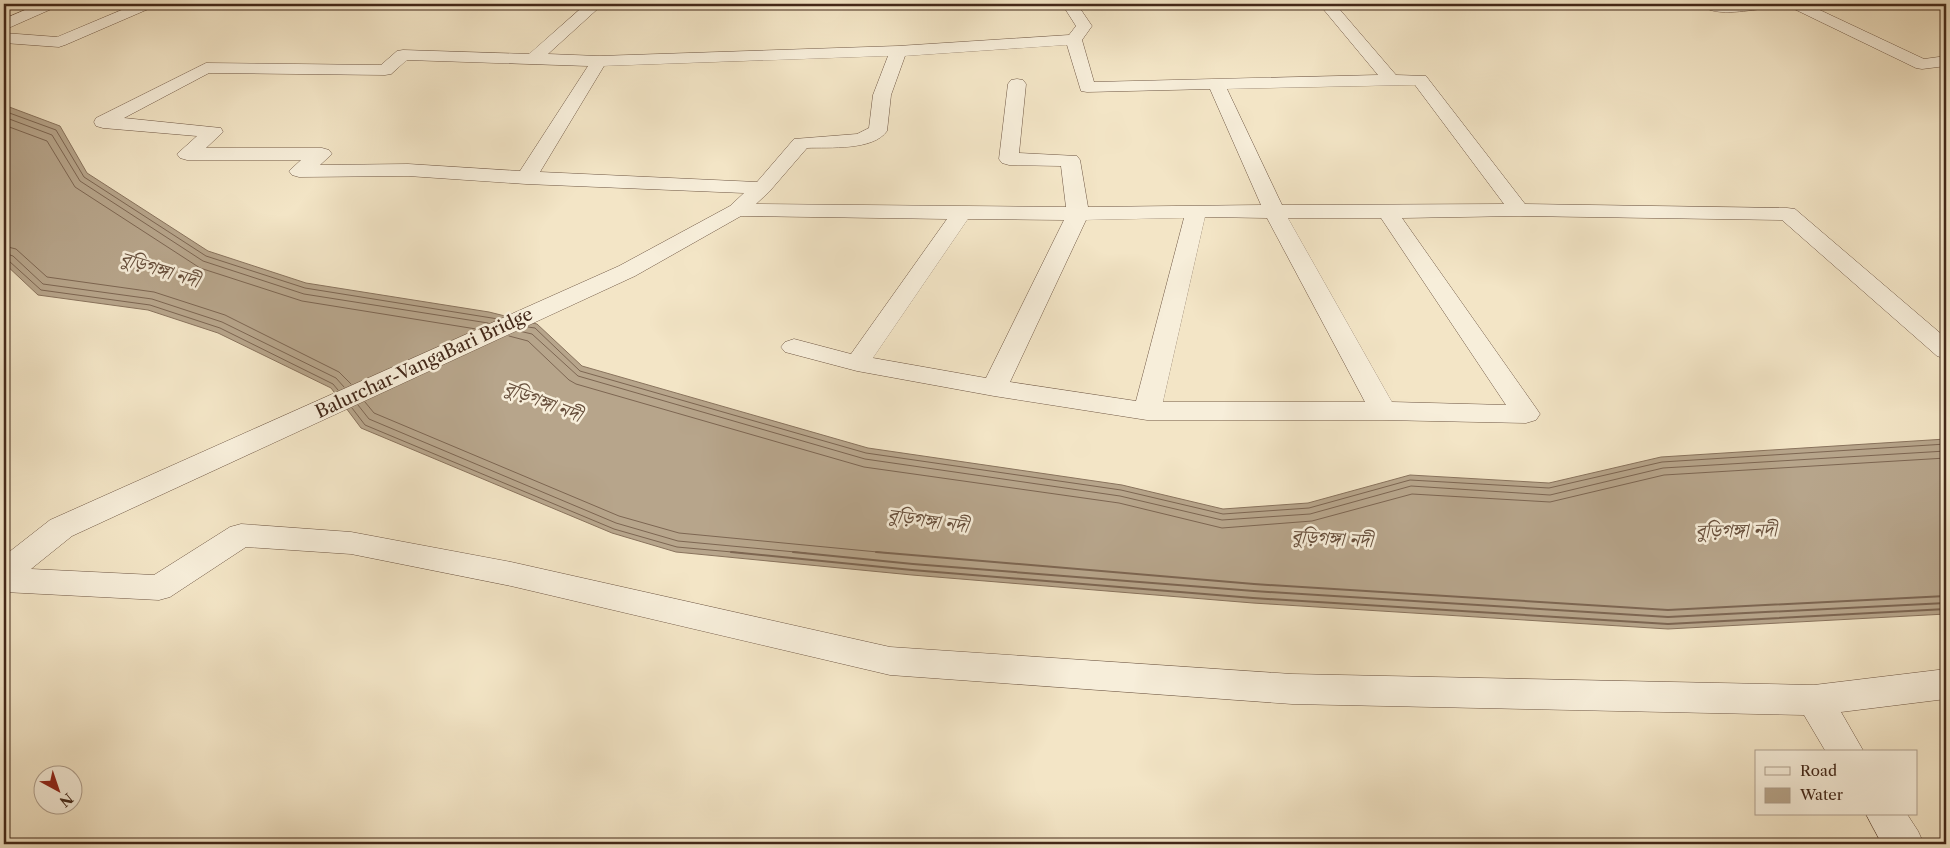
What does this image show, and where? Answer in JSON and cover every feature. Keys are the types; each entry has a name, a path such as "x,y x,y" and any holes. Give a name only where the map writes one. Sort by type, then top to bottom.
{"street":[{"path":"4,25 51,4"},
{"path":"4,38 59,42 148,4"},
{"path":"533,60 595,4"},
{"path":"1070,4 1084,26 1074,40"},
{"path":"1327,4 1391,80"},
{"path":"1709,4 1716,8 1763,4"},
{"path":"1795,4 1922,64 1946,61"},
{"path":"762,188 526,178 408,170 299,171 322,154 187,154 214,132 103,122 206,68 385,70 403,56 599,61 898,51 1074,40"},
{"path":"1074,40 1087,88 1420,80 1519,210"},
{"name":"Balurchar-VangaBari Bridge","path":"4,573 62,528 627,271 737,210 762,188 801,143 861,140 878,131 882,96 898,51"},
{"path":"526,178 599,61"},
{"path":"994,388 1078,214 1070,160 1009,159 1017,84"},
{"path":"1216,84 1274,211 1383,411"},
{"path":"737,210 962,214 1519,210 1788,214 1946,351"},
{"path":"1147,411 1196,211"},
{"path":"794,347 857,363 994,388 1147,411 1383,411 1526,414 1387,212"},
{"path":"857,363 962,214"},
{"path":"4,580 159,588 241,535 351,543 511,574 890,661 1292,690 1814,700 1946,684"},
{"path":"1814,700 1845,750"},
{"path":"1886,816 1904,844"}],"water":[{"name":"বুড়িগঙ্গা নদী","path":"4,105 60,126 87,173 208,251 306,283 489,312 537,324 582,366 868,448 1122,485 1223,509 1308,503 1410,475 1549,483 1661,457 1946,439 1946,614 1668,629 1253,603 912,575 676,552 612,533 361,428 331,388 218,333 148,310 38,295 4,263"}]}
